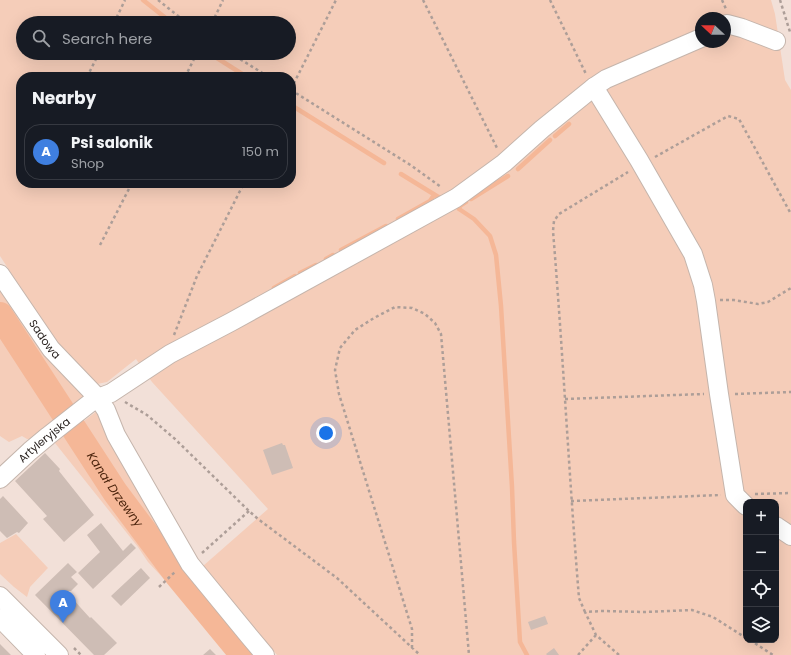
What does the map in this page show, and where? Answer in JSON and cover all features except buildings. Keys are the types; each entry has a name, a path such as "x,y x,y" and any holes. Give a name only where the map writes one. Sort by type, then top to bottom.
{"street":[{"path":"731,25 783,38"},
{"name":"Artyleryjska","path":"0,479 48,436 99,398 170,354 238,319 456,198 504,163 542,129 606,79 695,41"},
{"path":"594,87 639,160 693,254 703,285 719,394 740,500"},
{"name":"Sadowa","path":"0,274 52,349 99,398 106,410 116,435 190,564 265,655"},
{"path":"779,528 791,536"},
{"path":"0,596 60,655"},
{"path":"0,618 36,655"}],"path":[{"path":"117,16 125,0"},
{"path":"158,0 178,16"},
{"path":"215,16 223,0"},
{"path":"296,80 336,0"},
{"path":"423,0 504,163"},
{"path":"550,0 587,77 594,87"},
{"path":"780,0 783,38"},
{"path":"90,72 96,60"},
{"path":"188,72 194,60"},
{"path":"241,60 261,72"},
{"path":"296,93 412,166 456,198"},
{"path":"619,655 596,635 579,598 553,230 554,221 559,214 628,172 639,160 653,158 728,116 740,119 791,214"},
{"path":"100,245 129,188"},
{"path":"170,354 171,341 196,276 241,188"},
{"path":"706,301 734,300 758,304 768,302 791,288"},
{"path":"412,648 412,630 339,394 335,370 340,348 355,330 374,318 395,308 412,308 426,314 435,323 441,334 469,655"},
{"path":"565,399 791,392"},
{"path":"99,398 146,415 164,429 258,519 337,578 420,655"},
{"path":"571,501 740,500 791,493"},
{"path":"190,564 250,511"},
{"path":"159,587 168,578"},
{"path":"585,612 692,610 713,616 743,636"},
{"path":"578,655 596,635"},
{"path":"755,643 773,655"}],"shaded area":[{"path":"0,0 771,0 775,14 785,80 791,90 791,655 277,655 203,566 268,509 152,382 136,359 107,382 97,384 65,356 0,256"},
{"path":"0,284 86,396 33,439 27,439 22,436 9,442 0,436"},
{"path":"97,411 260,655 230,655 179,595 148,562 138,547 55,443"},
{"path":"16,534 48,568 30,587 27,597 0,574 0,543"}],"waterway":[{"path":"143,0 163,16"},
{"path":"220,60 239,72"},
{"path":"296,108 384,163"},
{"path":"555,136 569,124"},
{"path":"518,169 550,140"},
{"path":"401,174 440,198"},
{"path":"471,199 508,176"},
{"path":"398,219 430,201 434,195"},
{"path":"466,202 460,206 459,209 474,219 490,236 496,255 501,306 520,642 527,655"},
{"path":"341,250 386,226"},
{"path":"326,259 333,255"},
{"path":"300,273 316,265"},
{"path":"274,288 295,276"},
{"name":"Kanał Drzewny","path":"0,315 115,492 177,575 243,655"}],"place":[{"name":"Psi salonik","path":"63,623"}]}
